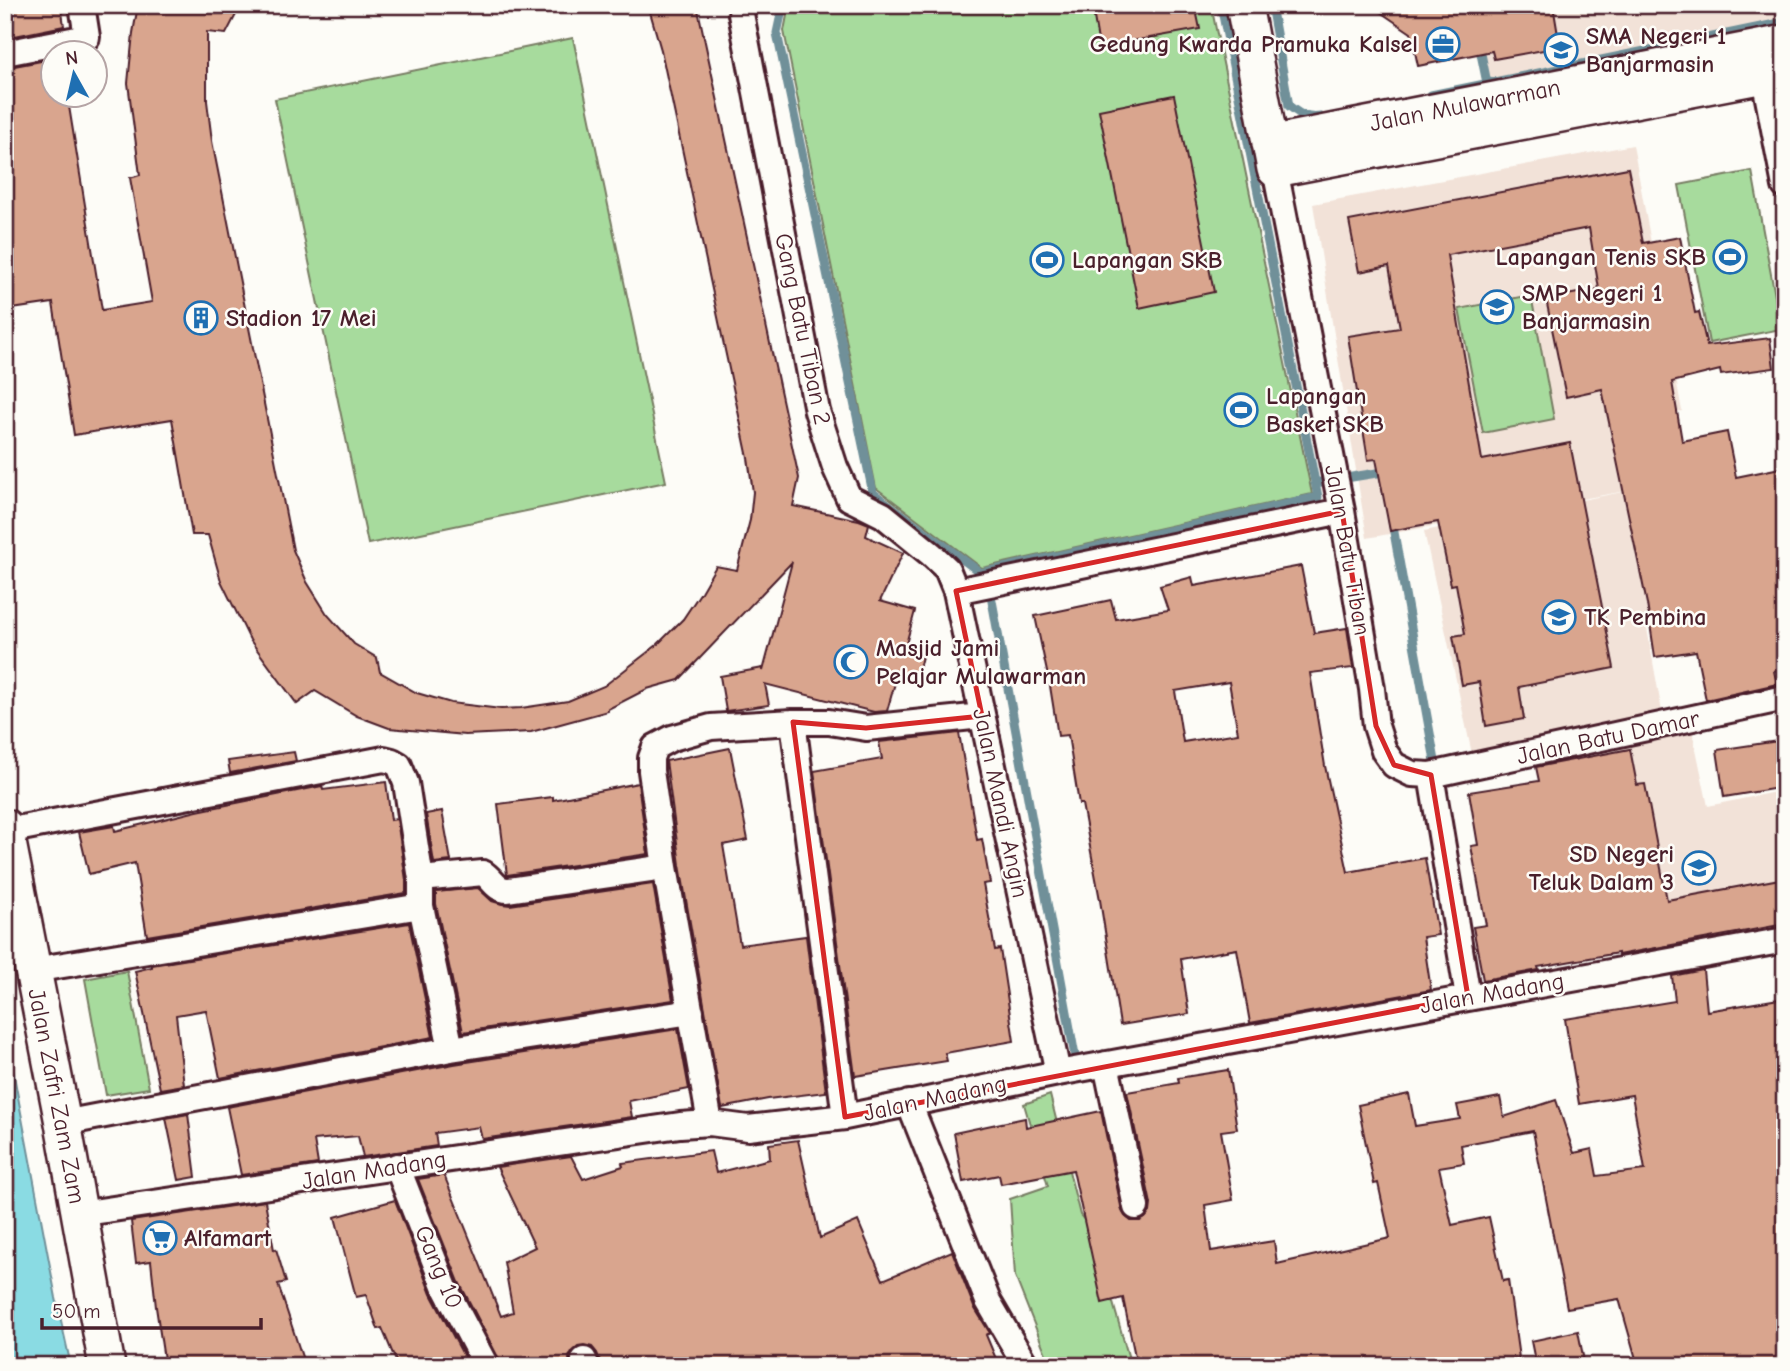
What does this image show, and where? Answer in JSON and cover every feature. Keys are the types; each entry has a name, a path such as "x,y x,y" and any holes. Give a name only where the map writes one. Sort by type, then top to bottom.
{"street":[{"path":"5,53 87,37 82,5"},
{"name":"Jalan Batu Tiban","path":"1244,5 1342,512 1376,726 1384,751 1394,765 1412,774 1431,775"},
{"name":"Gang Batu Tiban 2","path":"741,14 817,411 835,467 849,498 883,515 931,554 947,569 956,591"},
{"path":"1773,59 1785,186"},
{"name":"Jalan Mulawarman","path":"1273,157 1773,59"},
{"path":"956,591 1342,512"},
{"name":"Jalan Mandi Angin","path":"956,591 1058,1073"},
{"name":"Jalan Batu Damar","path":"1431,775 1785,698"},
{"path":"710,1123 665,867 651,771 651,758 655,747 672,738 711,727 829,722 866,728 982,716"},
{"path":"793,722 845,1117"},
{"path":"6,829 384,759 392,761 399,765 406,783 421,879 421,906 451,1049"},
{"path":"1431,775 1468,997"},
{"name":"Jalan Zafri Zam Zam","path":"6,829 107,1366"},
{"path":"421,879 483,873 496,887 504,891 665,867"},
{"path":"33,970 421,906"},
{"name":"Jalan Madang","path":"79,1214 680,1125 710,1123 748,1128 845,1117 1058,1073 1785,940"},
{"path":"63,1123 451,1049 691,1012"},
{"path":"1106,1064 1136,1207"},
{"path":"909,1103 989,1301 1026,1366"},
{"name":"Gang 10","path":"397,1166 445,1288 486,1366"}],"highlighted area":[{"path":"1342,511 1376,726 1394,765 1431,775 1468,997 845,1117 793,722 866,728 982,716 956,591"}],"shaded area":[{"name":"SMA Negeri 1 Banjarmasin","path":"1475,5 1785,5 1785,20 1490,80"},
{"name":"SMP Negeri 1 Banjarmasin","path":"1633,145 1682,411 1669,413 1703,611 1646,623 1662,712 1472,754 1424,531 1653,486 1367,538 1313,204"},
{"name":"SD Negeri Teluk Dalam 3","path":"1692,730 1708,806 1785,790 1785,930 1628,961 1594,748"}],"green space":[{"name":"Lapangan SKB","path":"789,5 1211,5 1312,494 982,568 876,488 784,31"},
{"path":"573,38 666,482 368,544 275,99"},
{"name":"Lapangan Tenis SKB","path":"1752,171 1781,329 1709,343 1679,185"},
{"path":"1531,295 1554,419 1483,433 1459,309"},
{"path":"127,971 149,1088 106,1095 85,979"},
{"path":"1050,1095 1080,1215 1092,1229 1131,1366 1053,1366 1015,1276 1010,1199 1048,1186 1024,1104"}],"water":[{"path":"5,1028 56,1298 71,1366 5,1366"}],"building":[{"path":"5,5 61,5 64,26 5,38"},
{"name":"Stadion 17 Mei","path":"138,5 241,5 226,34 207,32 207,101 212,141 293,550 307,582 327,614 354,644 377,658 380,672 417,693 451,703 501,709 568,701 604,686 657,645 683,619 716,566 737,570 750,520 753,492 748,458 661,50 648,5 697,5 799,478 793,506 869,524 866,536 903,553 880,601 915,611 906,644 924,648 916,681 897,676 887,711 874,712 765,684 769,705 726,711 720,676 763,668 763,671 792,562 679,680 647,689 608,711 531,732 465,735 389,728 357,716 315,691 297,704 250,640 221,581 208,535 192,535 172,419 74,435 53,303 5,310 5,70 38,62 38,108 69,108 102,310 152,302 130,178 140,175 128,83"},
{"path":"1092,5 1195,5 1200,29 1099,47"},
{"path":"1370,5 1553,5 1560,47 1494,59 1492,51 1418,66 1411,33"},
{"path":"1174,95 1214,292 1139,308 1099,110"},
{"path":"1628,168 1643,243 1680,237 1695,313 1699,312 1707,346 1770,338 1774,368 1721,375 1720,370 1672,382 1682,441 1727,432 1736,477 1785,467 1785,669 1774,671 1777,684 1706,700 1696,651 1655,657 1647,604 1602,389 1566,397 1546,299 1599,289 1589,228 1447,255 1482,460 1570,443 1614,668 1519,687 1524,719 1486,726 1479,682 1462,685 1453,636 1465,634 1456,584 1451,585 1438,522 1390,531 1376,459 1368,460 1348,336 1400,328 1389,266 1359,272 1349,221"},
{"path":"1301,566 1314,633 1347,628 1353,668 1310,673 1325,766 1348,872 1425,858 1438,935 1423,937 1431,990 1250,1023 1237,949 1181,959 1189,1014 1120,1025 1100,900 1082,804 1079,804 1068,735 1058,736 1035,616 1111,600 1116,619 1168,610 1160,586 1192,577 1194,586","holes":["1229,682 1238,733 1183,742 1175,691"]},
{"path":"959,733 977,840 982,839 990,883 983,884 995,950 1000,949 1014,1041 945,1053 947,1061 855,1076 814,771 882,759 879,742"},
{"path":"1785,740 1785,787 1724,797 1717,750"},
{"path":"730,748 748,840 723,845 740,945 806,936 826,1092 722,1108 680,865 666,761"},
{"path":"1630,749 1637,785 1645,784 1667,900 1785,878 1785,924 1538,967 1539,970 1483,980 1473,927 1486,925 1471,846 1478,845 1469,792 1539,781 1536,767"},
{"path":"294,752 296,761 230,773 228,761"},
{"path":"386,782 391,820 397,819 406,893 147,936 135,863 89,874 79,832 114,826 115,831 197,811 322,786 323,790"},
{"path":"638,783 648,854 507,875 498,804 553,797 553,800"},
{"path":"442,811 451,861 434,863 426,814"},
{"path":"653,884 673,1000 463,1032 436,904 436,892 478,888 492,901 510,905"},
{"path":"409,923 433,1037 220,1078 206,1010 176,1015 184,1085 160,1089 135,971 152,965"},
{"path":"1703,970 1707,1011 1785,998 1785,1044 1777,1045 1785,1094 1785,1366 1638,1366 1619,1299 1567,1308 1533,1131 1461,1145 1464,1163 1439,1167 1452,1225 1489,1217 1503,1281 1508,1280 1519,1358 1476,1366 1137,1366 1123,1298 1102,1303 1073,1170 1001,1184 999,1175 963,1182 954,1133 1025,1118 1026,1127 1101,1111 1122,1211 1131,1221 1140,1221 1150,1212 1151,1204 1127,1092 1179,1083 1178,1078 1228,1070 1237,1129 1221,1131 1233,1200 1205,1205 1211,1251 1274,1241 1277,1264 1390,1238 1378,1183 1374,1184 1358,1105 1409,1094 1415,1126 1460,1119 1457,1105 1500,1097 1504,1117 1556,1100 1574,1153 1592,1149 1597,1176 1645,1170 1632,1095 1579,1104 1565,1019 1675,1001 1672,976"},
{"path":"678,1029 689,1089 629,1101 632,1117 482,1139 479,1127 435,1133 437,1146 363,1157 358,1136 314,1140 318,1164 241,1175 227,1107 454,1064"},
{"path":"188,1114 196,1177 179,1180 166,1118"},
{"path":"798,1140 820,1238 858,1221 883,1280 952,1251 974,1307 990,1333 986,1335 999,1366 602,1366 592,1347 584,1345 572,1351 570,1366 501,1366 459,1282 418,1179 444,1175 501,1316 513,1312 504,1262 535,1247 497,1167 571,1156 583,1179 623,1166 622,1163 711,1151 716,1173 770,1159 769,1144"},
{"path":"395,1200 431,1294 469,1366 398,1366 382,1328 378,1329 366,1295 356,1297 335,1217"},
{"path":"265,1201 274,1250 276,1249 286,1282 278,1284 305,1366 165,1366 151,1261 136,1263 131,1221"},
{"path":"1578,1331 1585,1366 1536,1366 1531,1341"}],"waterway":[{"path":"783,5 777,33 873,493 981,573 1318,497 1221,5"},
{"path":"1271,5 1289,106 1304,116 1321,117"},
{"path":"1431,95 1785,22"},
{"path":"1479,44 1487,83"},
{"path":"1315,483 1383,472 1384,480"},
{"path":"1392,521 1437,772"},
{"path":"989,584 1075,1056"}],"place":[{"name":"Gedung Kwarda Pramuka Kalsel","path":"1443,44"},
{"name":"SMA Negeri 1 Banjarmasin","path":"1561,50"},
{"name":"Lapangan Tenis SKB","path":"1730,257"},
{"name":"Lapangan SKB","path":"1047,260"},
{"name":"SMP Negeri 1 Banjarmasin","path":"1497,307"},
{"name":"Stadion 17 Mei","path":"201,318"},
{"name":"Lapangan Basket SKB","path":"1241,410"},
{"name":"TK Pembina","path":"1559,617"},
{"name":"Masjid Jami Pelajar Mulawarman","path":"851,662"},
{"name":"SD Negeri Teluk Dalam 3","path":"1699,868"},
{"name":"Alfamart","path":"160,1238"}]}
